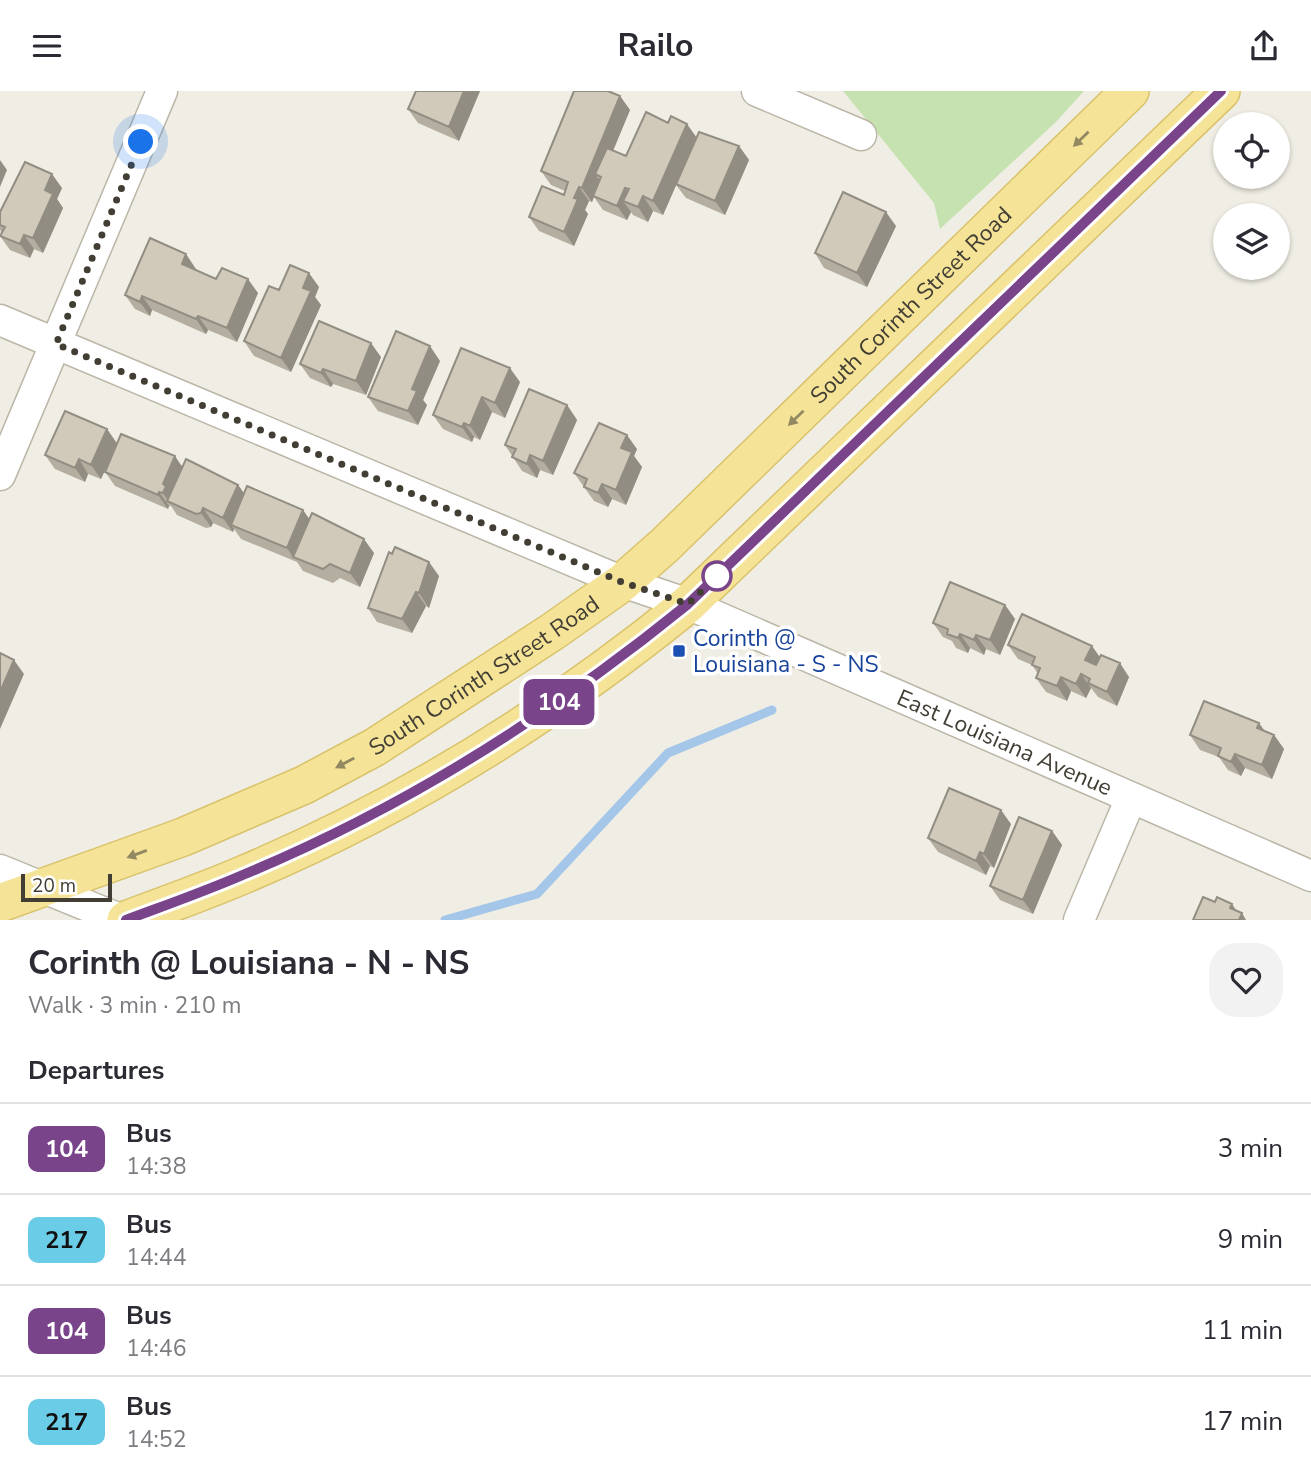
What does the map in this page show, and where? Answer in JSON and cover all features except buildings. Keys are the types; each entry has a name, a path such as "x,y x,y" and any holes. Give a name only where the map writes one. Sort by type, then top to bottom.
{"main road":[{"name":"South Corinth Street Road","path":"0,903 196,832 304,785 363,754 552,632 622,582 675,536 1130,91"},
{"path":"124,920 246,874 362,818 465,762 630,652 688,604 1221,91"}],"street":[{"path":"0,475 162,91"},
{"path":"757,91 861,135"},
{"name":"East Louisiana Avenue","path":"0,320 622,582 688,604 1311,876"},
{"path":"1079,920 1131,798"},
{"path":"0,870 124,920"}],"green space":[{"path":"843,91 1084,91 1056,122 940,229 934,203"}],"waterway":[{"path":"445,920 537,894 668,753 772,710"}],"bus line":[{"name":"104","path":"126,920 246,874 362,818 465,762 630,652 688,604 1221,91"}],"place":[{"name":"Corinth @ Louisiana - S - NS","path":"679,651"}],"route":[{"path":"141,142 56,344 622,582 688,604 726,568 717,576"}]}
